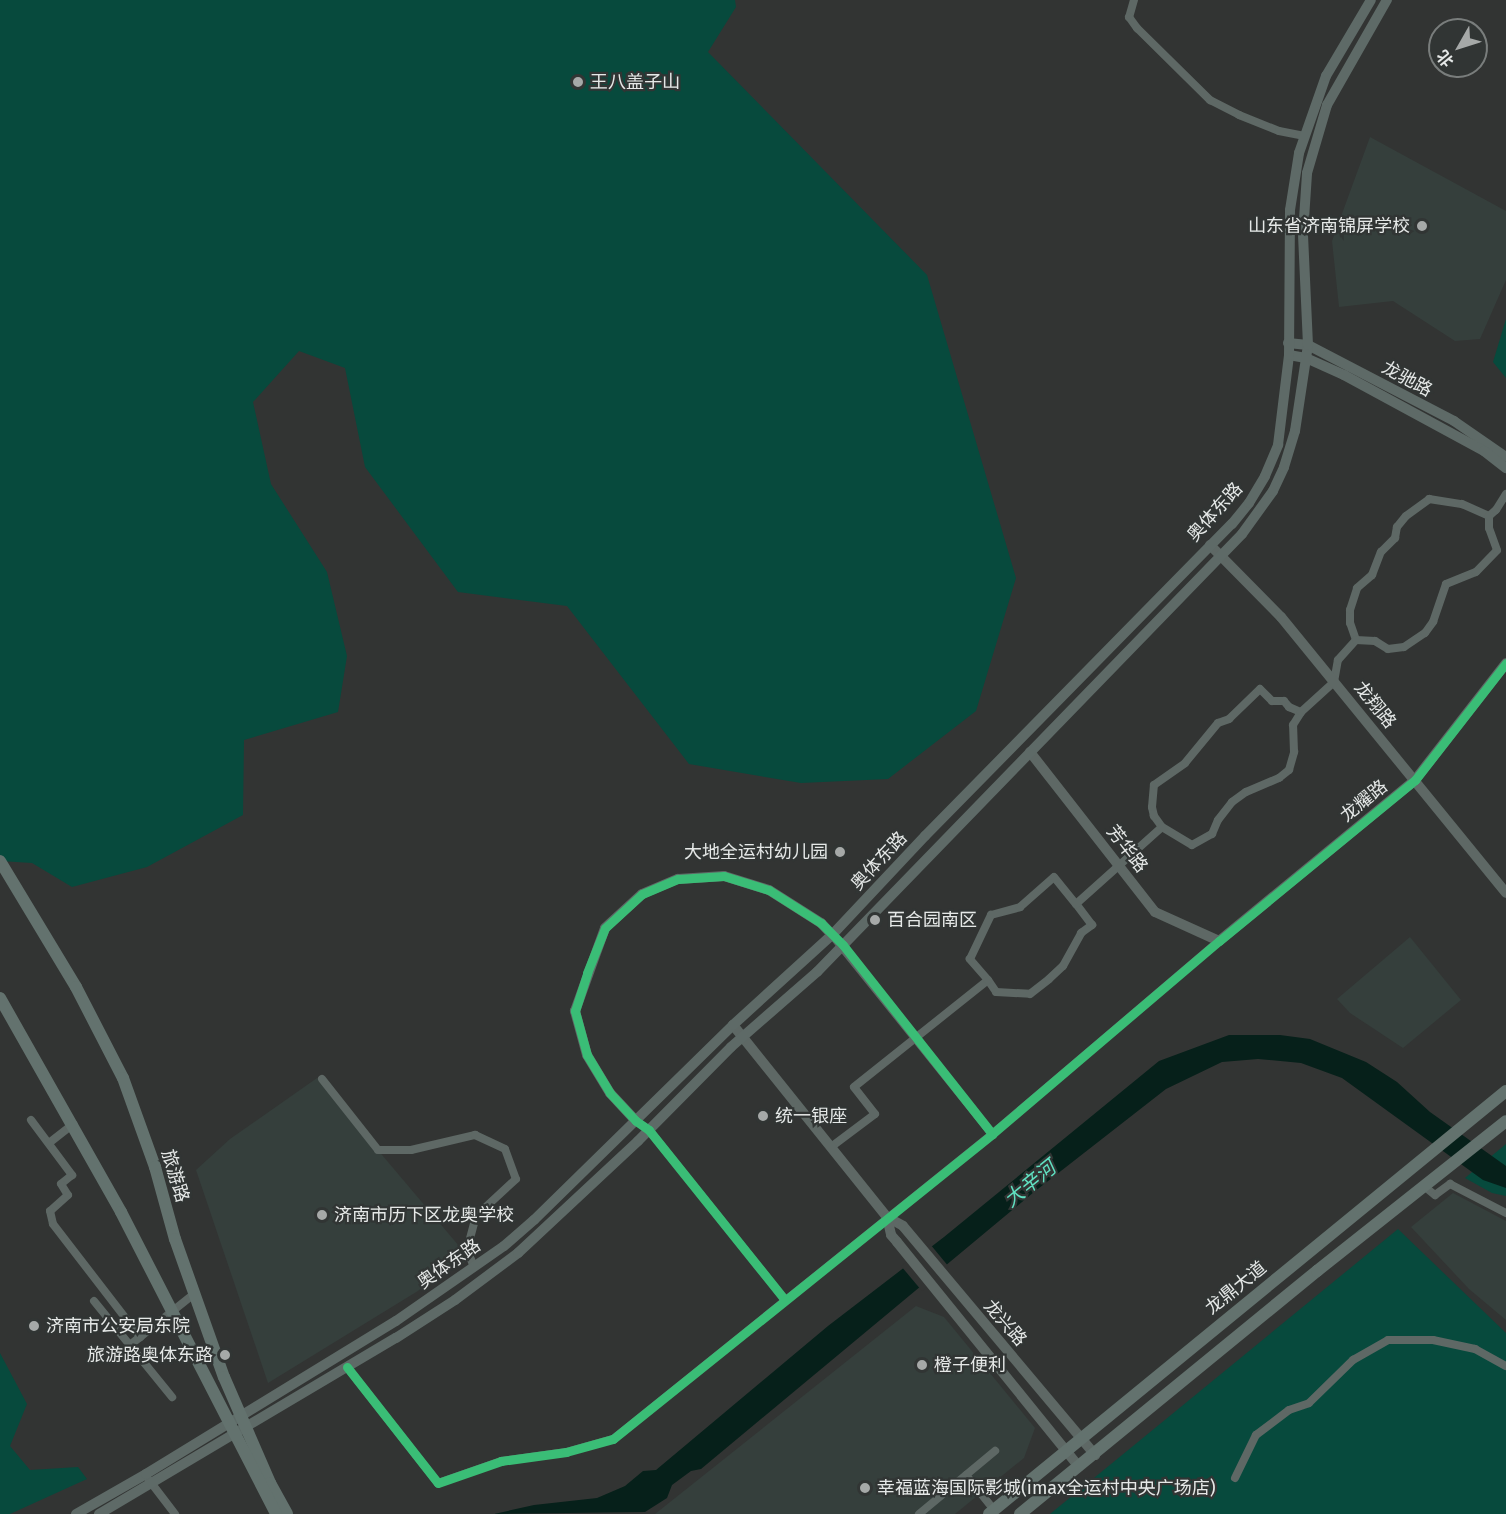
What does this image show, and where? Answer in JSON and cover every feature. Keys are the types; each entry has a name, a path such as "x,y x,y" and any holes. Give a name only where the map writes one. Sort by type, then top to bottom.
{"main road":[{"name":"奥体东路","path":"76,1514 148,1478 396,1321 474,1268 534,1220 733,1025 832,935 1249,503 1265,476 1278,445 1289,355 1287,343 1290,210 1299,153 1326,76 1371,0"},
{"path":"99,1514 148,1478 347,1367 454,1300 518,1253 843,945 1221,556 1258,515 1284,467 1295,431 1308,345 1303,234 1307,173 1327,105 1387,0"},
{"name":"龙驰路","path":"1287,343 1308,345 1454,422 1506,457"},
{"name":"龙驰路","path":"1289,355 1306,358 1344,375 1484,451 1506,468"},
{"name":"旅游路","path":"0,861 76,987 123,1078 156,1167 175,1239 230,1409"},
{"name":"旅游路","path":"0,998 73,1124 173,1310 230,1409 262,1489 276,1514"},
{"name":"龙鼎大道","path":"991,1512 1506,1091"},
{"path":"1020,1514 1095,1455 1317,1271 1506,1121"},
{"name":"旅游路","path":"244,1440 287,1514"},
{"path":"262,1489 266,1514"}],"street":[{"path":"1134,0 1129,17 1137,28 1210,100 1279,131 1305,136"},
{"path":"1356,640 1375,641 1388,650 1404,647 1425,633 1433,622 1446,584 1476,572 1497,550 1489,528 1489,516 1496,510 1506,494"},
{"path":"1356,640 1350,622 1350,610 1357,588 1372,575 1381,552 1391,544 1397,527 1406,516 1429,499 1462,504 1489,516"},
{"name":"龙翔路","path":"1210,545 1281,617 1506,893"},
{"path":"1301,712 1289,707 1284,701 1272,701 1260,689 1229,718 1218,723 1185,763 1154,785 1152,807 1154,816 1162,827 1192,844 1212,834 1218,820 1232,802 1246,792 1279,778 1289,770 1294,752 1293,724 1301,712 1334,682 1338,660 1356,640"},
{"name":"龙耀路","path":"1218,941 1415,780 1506,663"},
{"name":"芳华路","path":"1030,752 1155,912 1218,941"},
{"path":"1076,904 1162,827"},
{"path":"785,1300 649,1130 636,1121 610,1094 586,1055 575,1011 605,928 642,894 678,879 724,876 769,891 821,923 843,945 992,1134"},
{"path":"1054,877 1092,925 1082,933 1063,966 1030,994 996,992 988,980 970,958 991,915 1020,907 1054,877"},
{"path":"347,1367 438,1483 501,1461 566,1452 613,1439 992,1134 1218,941"},
{"path":"831,1147 875,1114 854,1087 988,980"},
{"name":"龙兴路","path":"733,1025 887,1217 903,1226 953,1288 1082,1436 1095,1455"},
{"path":"322,1078 378,1150 411,1150 475,1135 505,1149 516,1179 476,1216 466,1249 474,1268"},
{"path":"31,1120 72,1175 61,1184 68,1195 50,1211 53,1224 140,1337"},
{"path":"48,1143 73,1124"},
{"path":"1425,1187 1435,1195 1450,1184 1506,1213"},
{"name":"龙兴路","path":"887,1217 891,1235 1079,1467"},
{"path":"130,1345 194,1294"},
{"path":"94,1301 172,1397"},
{"path":"1235,1478 1256,1435 1289,1410 1309,1403 1353,1360 1388,1340 1432,1340 1475,1349 1506,1366"},
{"path":"919,1514 994,1451"},
{"path":"966,1475 991,1512"},
{"path":"148,1478 175,1514"}],"shaded area":[{"name":"山东省济南锦屏学校","path":"1370,137 1506,211 1506,280 1480,339 1455,341 1393,301 1339,307 1332,241"},
{"path":"1410,937 1461,1000 1403,1048 1350,1013 1337,999"},
{"name":"济南市历下区龙奥学校","path":"317,1078 470,1259 268,1383 196,1170 230,1139"},
{"path":"1453,1193 1506,1221 1506,1320 1469,1289 1411,1227"},
{"path":"916,1306 944,1317 1035,1428 1024,1458 955,1514 655,1514"}],"green space":[{"path":"0,0 735,0 736,7 708,52 927,275 1016,578 976,711 888,779 801,783 689,764 567,606 458,592 365,467 345,368 299,351 253,402 271,484 327,572 347,656 338,712 244,740 243,815 147,867 72,887 32,863 0,861"},
{"path":"1506,319 1506,378 1493,362"},
{"path":"1506,1144 1506,1196 1492,1193 1465,1178"},
{"path":"1398,1229 1506,1333 1506,1514 1050,1514"},
{"path":"0,1353 27,1404 10,1446 30,1470 78,1467 87,1479 10,1514 0,1514"}],"water":[{"name":"大辛河","path":"1229,1035 1280,1035 1310,1039 1366,1062 1397,1082 1430,1112 1506,1166 1506,1188 1483,1180 1342,1078 1301,1063 1258,1059 1222,1062 1166,1089 1034,1192 701,1469 691,1471 672,1485 667,1498 645,1512 494,1514 534,1505 597,1498 625,1486 643,1471 656,1470 828,1326 944,1237 1159,1061"}],"pier":[{"path":"930,1244 949,1267 922,1291 901,1266"}],"cycle path":[{"path":"347,1367 438,1483 501,1461 566,1452 613,1439 992,1134 1219,941 1415,780 1506,663"},
{"path":"785,1300 649,1130 636,1121 610,1093 587,1055 575,1011 587,973 605,928 642,894 678,879 724,876 769,890 821,923 843,945 992,1134"}],"place":[{"name":"王八盖子山","path":"578,82"},
{"name":"山东省济南锦屏学校","path":"1422,226"},
{"name":"大地全运村幼儿园","path":"840,852"},
{"name":"百合园南区","path":"875,920"},
{"name":"统一银座","path":"763,1116"},
{"name":"济南市历下区龙奥学校","path":"322,1215"},
{"name":"济南市公安局东院","path":"34,1326"},
{"name":"旅游路奥体东路","path":"225,1355"},
{"name":"橙子便利","path":"922,1365"},
{"name":"幸福蓝海国际影城(imax全运村中央广场店)","path":"865,1488"}]}
